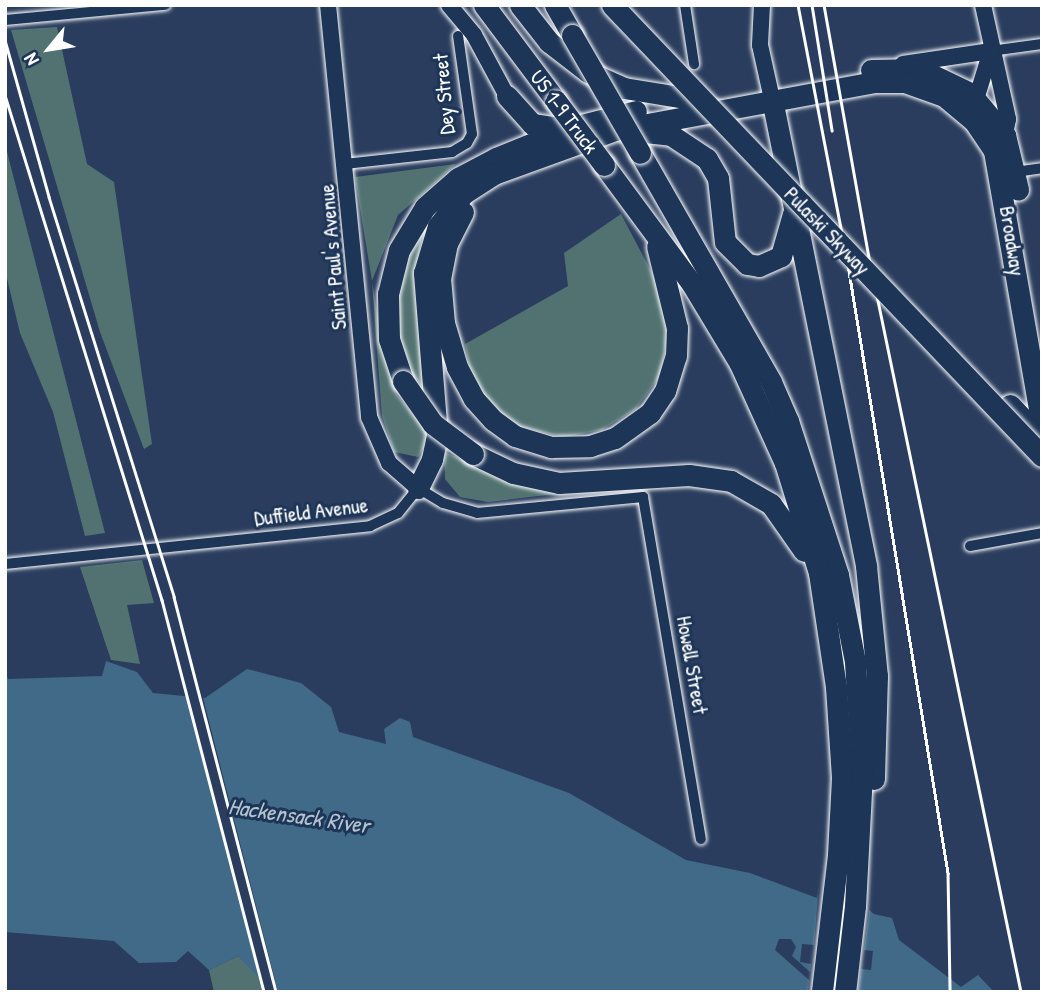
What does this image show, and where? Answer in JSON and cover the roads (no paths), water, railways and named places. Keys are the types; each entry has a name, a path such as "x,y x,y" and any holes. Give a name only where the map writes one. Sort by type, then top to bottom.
{"highway":[{"name":"US 1-9 Truck","path":"484,5 562,99"},
{"path":"498,5 609,162 695,269 766,373 799,453 831,547 850,632 861,746 849,856 822,992"},
{"path":"520,5 556,49 597,77 624,88 692,99"},
{"path":"555,5 640,153 778,444 810,539 824,607 839,722 855,906"},
{"name":"Pulaski Skyway","path":"612,5 1042,456"},
{"name":"Pulaski Skyway","path":"628,5 1042,439"},
{"path":"418,488 432,459 437,435 423,289 429,248 442,219 463,194 503,163 615,130 770,92 895,67 940,75 1005,135"},
{"path":"824,607 799,539 771,504 725,480 668,477 559,483 504,469 473,454 433,424 403,381 391,347 387,312 399,250 438,194 570,128 692,99 897,81 977,107"},
{"path":"770,92 866,566 877,676 874,783 867,857 855,906 845,992"},
{"path":"507,96 532,124 570,128"},
{"path":"507,96 514,128 503,163 458,219 444,251 440,288 449,341 469,392 493,420 525,440 561,448 599,444 637,425 666,391 676,356 675,309 645,218"},
{"name":"Broadway","path":"977,107 1000,168 1034,375"},
{"path":"615,130 671,135 707,159 718,178 725,242 747,264 759,266 780,256 789,242 794,210"},
{"name":"Broadway","path":"1005,135 1015,172 1042,336"},
{"name":"US 1-9 Truck","path":"609,162 645,218 695,269"},
{"path":"1034,375 1042,399"},
{"path":"1034,375 1042,427"}],"street":[{"path":"5,20 165,5"},
{"name":"Saint Paul's Avenue","path":"328,5 369,416 389,463 418,488"},
{"path":"449,5 474,35 507,96"},
{"path":"685,5 694,64"},
{"path":"761,5 760,38 770,92"},
{"path":"984,5 991,51 1002,81 1008,120 1005,135"},
{"name":"Dey Street","path":"345,164 453,152 464,146 472,134 458,36"},
{"path":"895,67 1042,44"},
{"path":"977,107 991,51"},
{"path":"977,107 997,94 1002,81"},
{"path":"1015,172 1042,168"},
{"name":"Howell Street","path":"418,488 443,503 477,513 643,497 701,839"},
{"name":"Duffield Avenue","path":"5,564 370,526 398,513 418,488"},
{"path":"970,546 1042,533"}],"water":[{"name":"Hackensack River","path":"106,661 137,672 153,693 205,698 247,669 301,683 331,707 339,732 386,744 384,729 400,718 410,722 413,737 569,793 686,860 750,873 817,898 822,871 874,914 892,918 899,940 961,987 978,975 994,992 272,992 238,956 209,970 188,951 176,962 139,963 114,941 5,932 5,671 8,679 102,676"}],"railway":[{"path":"798,5 849,271 948,873 950,992"},
{"path":"812,5 832,130"},
{"path":"824,5 870,262 1021,992"},
{"path":"5,40 49,197 174,597 276,992"},
{"path":"5,95 162,600 264,992"}]}
